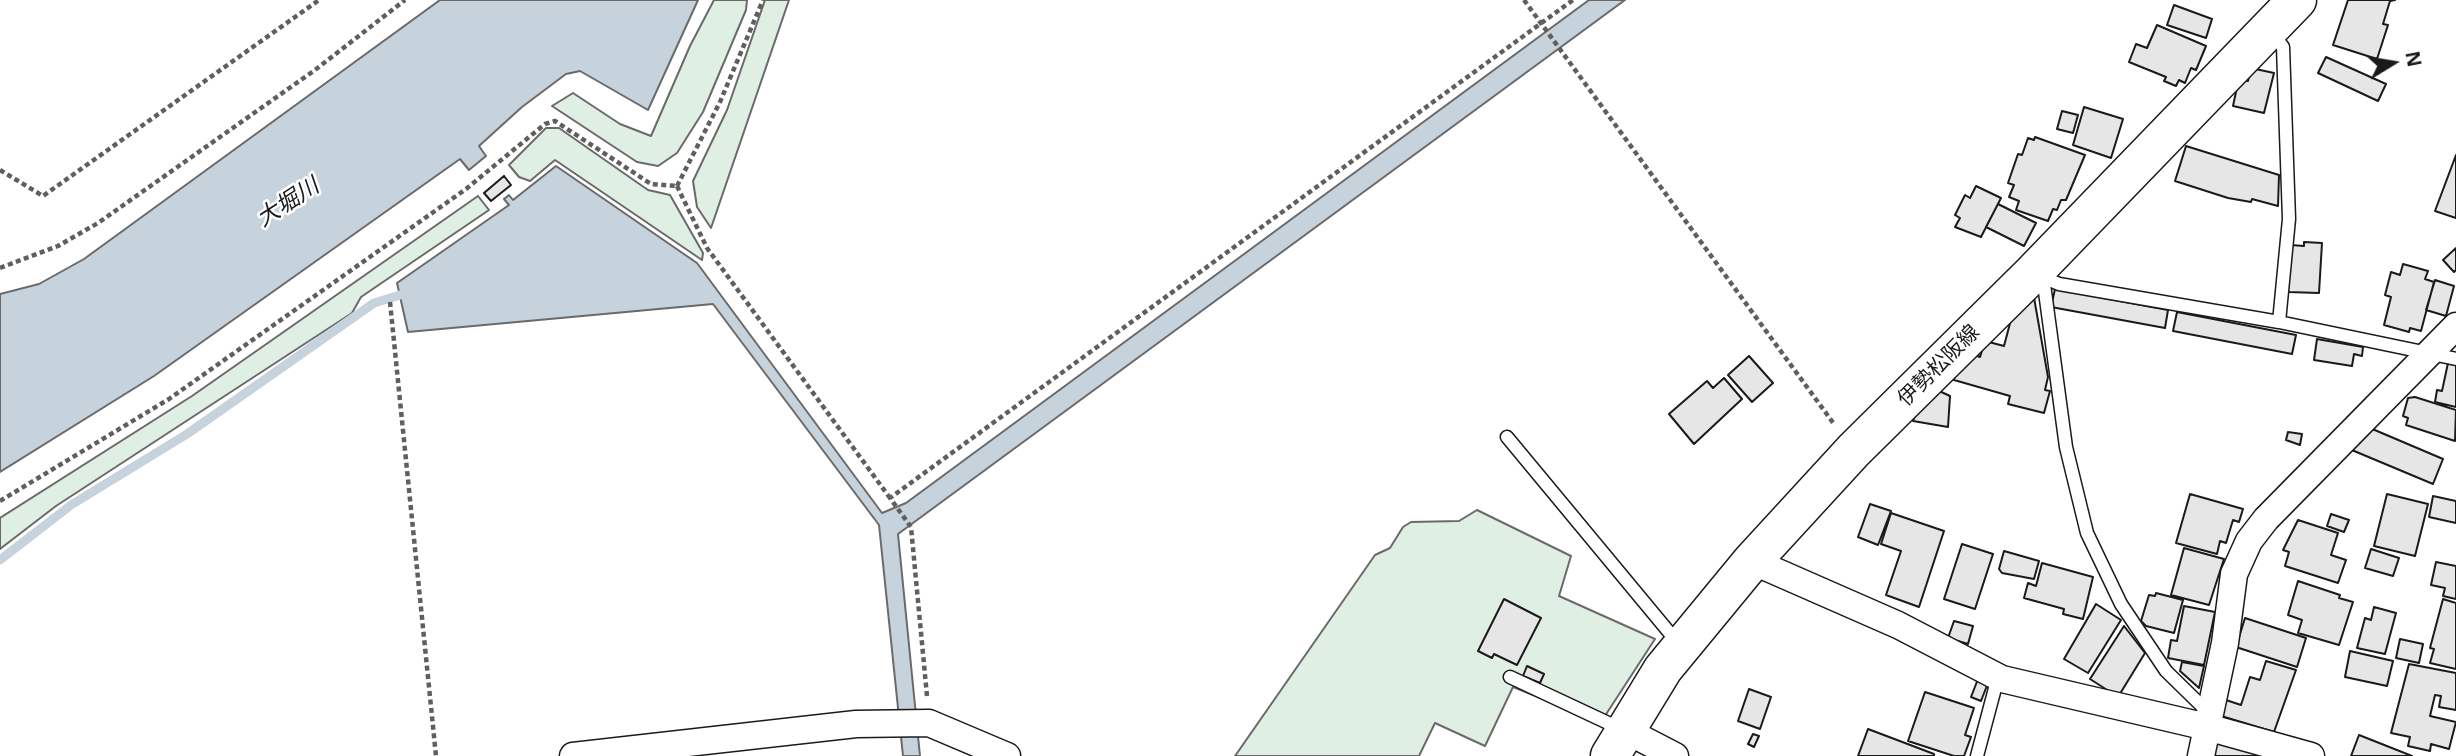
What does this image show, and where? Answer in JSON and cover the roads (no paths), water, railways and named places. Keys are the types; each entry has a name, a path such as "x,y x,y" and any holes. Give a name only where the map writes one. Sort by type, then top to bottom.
{"main road":[{"name":"伊勢松阪線","path":"1617,743 1681,645 1752,561 1854,450 2038,275 2297,0"}],"street":[{"path":"2202,756 2225,643 2234,574 2249,541 2266,519 2456,326"},
{"path":"1752,561 1898,625 1997,677 2209,721 2311,756"},
{"path":"573,756 856,724 926,723 1007,756"},
{"path":"1617,743 1675,756"}],"lane":[{"path":"2269,30 2283,47 2288,206 2278,322"},
{"path":"2038,275 2059,284 2278,322 2456,359"},
{"path":"2038,275 2066,447 2087,533 2121,604 2143,638 2166,671 2209,721"},
{"path":"1507,437 1681,645"},
{"path":"1510,677 1617,743"},
{"path":"1977,756 1997,677"}],"water":[{"name":"大堀川","path":"440,0 698,0 648,110 580,71 566,74 522,107 479,146 486,156 469,170 460,159 154,376 0,472 0,294 39,284 84,259"},
{"path":"1589,0 1625,0 898,534 920,756 903,756 879,525 713,304 408,332 397,283 509,205 504,199 509,195 513,200 556,166 697,263 882,513 906,503"}],"waterway":[{"path":"0,560 71,505 187,434 374,303 400,295"}]}
